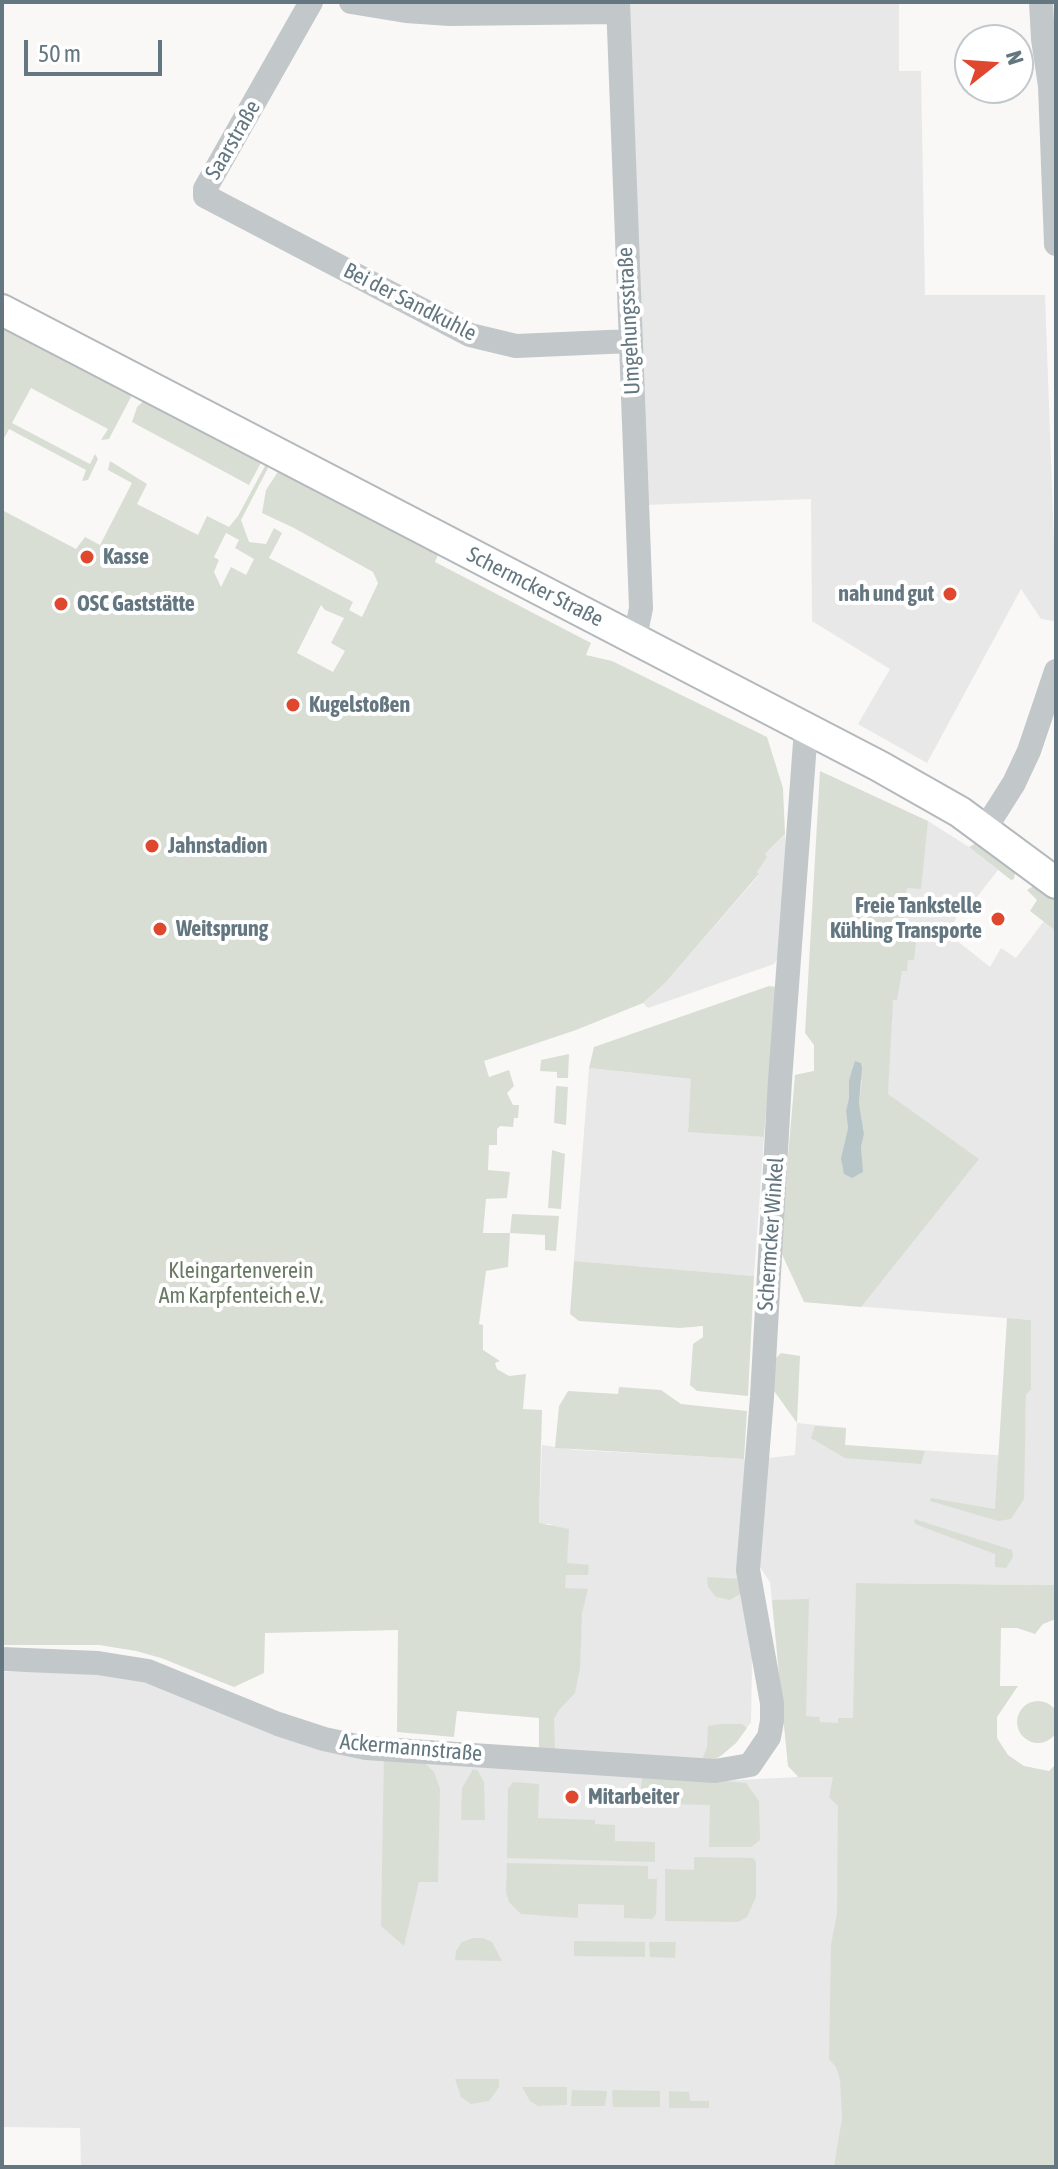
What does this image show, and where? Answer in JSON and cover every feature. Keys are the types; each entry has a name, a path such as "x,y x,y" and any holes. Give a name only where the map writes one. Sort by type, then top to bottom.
{"main road":[{"name":"Schermcker Straße","path":"2,310 918,787 985,829 1056,883"}],"street":[{"name":"Saarstraße","path":"205,196 205,189 311,2"},
{"path":"351,2 450,14 618,7"},
{"path":"1041,2 1043,39 1052,73 1056,244"},
{"name":"Umgehungsstraße","path":"618,7 641,608 632,638"},
{"name":"Bei der Sandkuhle","path":"205,196 470,335 516,346 631,341"},
{"path":"985,829 1014,783 1029,751 1056,671"},
{"name":"Schermcker Winkel","path":"769,1737 772,1703 748,1570 806,729"},
{"name":"Ackermannstraße","path":"2,1659 85,1662 148,1671 289,1728 366,1748 715,1771 750,1765 769,1737"}],"shaded area":[{"path":"623,2 899,2 899,71 921,71 925,295 1045,295 1054,621 1041,619 1021,589 927,763 858,724 890,669 812,621 811,499 643,505"},
{"path":"903,811 928,821 998,870 974,901 960,896 954,927 956,940 990,967 1001,948 1016,958 1044,921 1048,924 1056,913 1056,1585 863,1583 861,2167 81,2167 80,2128 2,2127 2,1672 86,1672 139,1677 242,1719 532,1766 737,1780 798,1777 788,1766 770,1582 760,1567 768,1458 795,1455 797,1423 846,1428 845,1445 1024,1457 1026,1393 1031,1390 1031,1320 804,1302 795,1075 814,1071 814,1045"},
{"path":"785,834 787,858 780,955 774,964 648,1008 643,1003 666,982 759,875 757,872 765,854"},
{"path":"855,1061 861,1063 862,1068 859,1103 864,1134 861,1147 863,1172 852,1178 844,1174 841,1158 848,1128 849,1080"},
{"path":"589,1068 692,1079 688,1131 764,1137 754,1276 574,1261"},
{"path":"542,1445 576,1450 747,1459 751,1722 736,1743 714,1760 539,1749 551,1524 539,1524"}],"green space":[{"path":"2,322 130,392 131,397 109,439 101,440 108,429 31,388 12,423 90,464 95,454 98,459 88,480 82,481 86,470 9,429 2,442"},
{"path":"147,398 263,459 249,485 132,422 137,407"},
{"name":"Kleingartenverein Am Karpfenteich e.V.","path":"110,461 147,484 137,504 198,535 207,516 229,527 266,464 268,468 241,520 249,542 266,544 274,528 282,533 269,558 353,602 349,610 362,617 378,583 373,572 262,513 266,490 281,467 440,550 435,562 591,643 586,655 612,661 767,737 783,788 785,834 765,854 767,857 757,872 759,874 666,982 643,1003 576,1030 484,1061 489,1077 509,1070 514,1086 507,1093 513,1105 519,1105 518,1118 514,1118 513,1127 500,1126 497,1129 497,1145 489,1145 488,1170 510,1172 507,1198 486,1199 483,1233 510,1233 508,1267 486,1271 479,1324 483,1325 483,1350 500,1361 495,1363 497,1369 509,1376 526,1374 523,1409 542,1410 539,1523 569,1529 567,1563 589,1565 588,1575 566,1575 565,1588 588,1589 582,1613 580,1668 575,1693 554,1719 555,1751 539,1749 539,1718 457,1711 454,1737 397,1732 398,1630 265,1633 264,1673 234,1687 136,1651 99,1645 2,1645 2,510 76,549 85,537 100,545 132,483 108,470","holes":["226,533 239,540 235,548 254,559 246,575 231,567 221,587 214,572 219,560 214,557","321,605 344,618 331,643 345,651 333,672 297,653"]},
{"path":"820,771 928,821 921,889 907,888 903,931 917,932 914,960 908,960 907,971 902,971 897,1000 893,1000 888,1094 979,1159 861,1307 804,1302 780,1250 795,1075 814,1071 814,1045 805,1033","holes":["856,1061 862,1082 859,1103 864,1133 862,1155 841,1158 848,1128 849,1080"]},
{"path":"978,842 1016,868 1014,879 1011,880 969,847"},
{"path":"1035,885 1056,895 1056,931 1030,911 1037,900 1027,890"},
{"path":"769,986 777,987 764,1137 688,1132 691,1079 589,1068 594,1047"},
{"path":"569,1054 568,1078 557,1078 557,1072 540,1071 541,1060"},
{"path":"556,1086 568,1087 566,1125 554,1123"},
{"path":"552,1150 565,1154 561,1209 548,1208"},
{"path":"512,1214 559,1216 556,1251 545,1250 545,1235 510,1233"},
{"path":"574,1261 754,1276 748,1396 697,1391 690,1385 693,1344 703,1337 703,1326 680,1328 579,1321 570,1314"},
{"path":"1007,1318 1031,1320 1031,1390 1026,1394 1024,1499 1011,1519 998,1521 930,1501 931,1498 995,1509"},
{"path":"781,1353 800,1356 797,1423 769,1384 771,1363"},
{"path":"619,1387 661,1390 681,1404 747,1411 744,1459 555,1448 559,1406 568,1391 618,1394"},
{"path":"815,1426 846,1428 845,1445 925,1451 921,1464 845,1458 811,1438"},
{"path":"914,1519 1012,1550 1013,1557 1006,1568 995,1567 995,1554 915,1524"},
{"path":"707,1577 740,1579 742,1593 730,1600 716,1597 708,1587"},
{"path":"856,1583 1056,1585 1056,1619 1043,1624 1035,1634 1017,1628 1001,1628 1000,1686 1018,1686 997,1717 997,1738 1008,1755 1024,1766 1049,1771 1056,1764 1056,2167 834,2167 842,2118 840,2080 836,2067 829,2059 831,1944 837,1914 838,1806 829,1797 833,1777 799,1777 788,1766 772,1600 809,1599 806,1716 819,1717 820,1722 838,1723 838,1718 853,1718"},
{"path":"1038,1701 1053,1707 1059,1722 1053,1737 1038,1743 1023,1737 1017,1722 1023,1707"},
{"path":"742,1724 747,1728 722,1755 714,1760 702,1760 707,1747 708,1726"},
{"path":"384,1755 420,1758 434,1772 440,1789 438,1882 419,1882 404,1946 381,1926"},
{"path":"473,1769 478,1771 484,1782 485,1820 461,1820 462,1788"},
{"path":"642,1774 746,1783 759,1801 760,1840 751,1847 709,1847 710,1805 615,1803 616,1789 641,1789"},
{"path":"513,1782 539,1784 538,1818 595,1820 595,1824 615,1825 615,1841 655,1842 655,1862 507,1858 508,1789"},
{"path":"694,1857 753,1858 756,1862 756,1897 747,1917 738,1922 665,1921 665,1869 694,1870"},
{"path":"507,1863 648,1866 648,1879 657,1879 656,1914 652,1919 624,1918 624,1905 578,1904 578,1918 521,1914 509,1902 506,1892"},
{"path":"473,1938 492,1942 502,1961 455,1960 462,1942"},
{"path":"574,1941 645,1942 645,1957 574,1956"},
{"path":"649,1942 676,1942 675,1958 650,1957"},
{"path":"455,2079 499,2079 499,2087 489,2101 471,2104 461,2097"},
{"path":"522,2087 567,2087 567,2105 538,2106 530,2101"},
{"path":"572,2090 607,2091 605,2106 571,2106"},
{"path":"612,2090 660,2091 660,2107 613,2107"},
{"path":"669,2091 689,2092 690,2101 709,2101 709,2108 669,2108"}],"place":[{"name":"Kasse","path":"87,557"},
{"name":"nah und gut","path":"950,594"},
{"name":"OSC Gaststätte","path":"61,604"},
{"name":"Kugelstoßen","path":"293,705"},
{"name":"Jahnstadion","path":"152,846"},
{"name":"Freie Tankstelle Kühling Transporte","path":"998,919"},
{"name":"Weitsprung","path":"160,929"},
{"name":"Mitarbeiter","path":"572,1797"}]}
